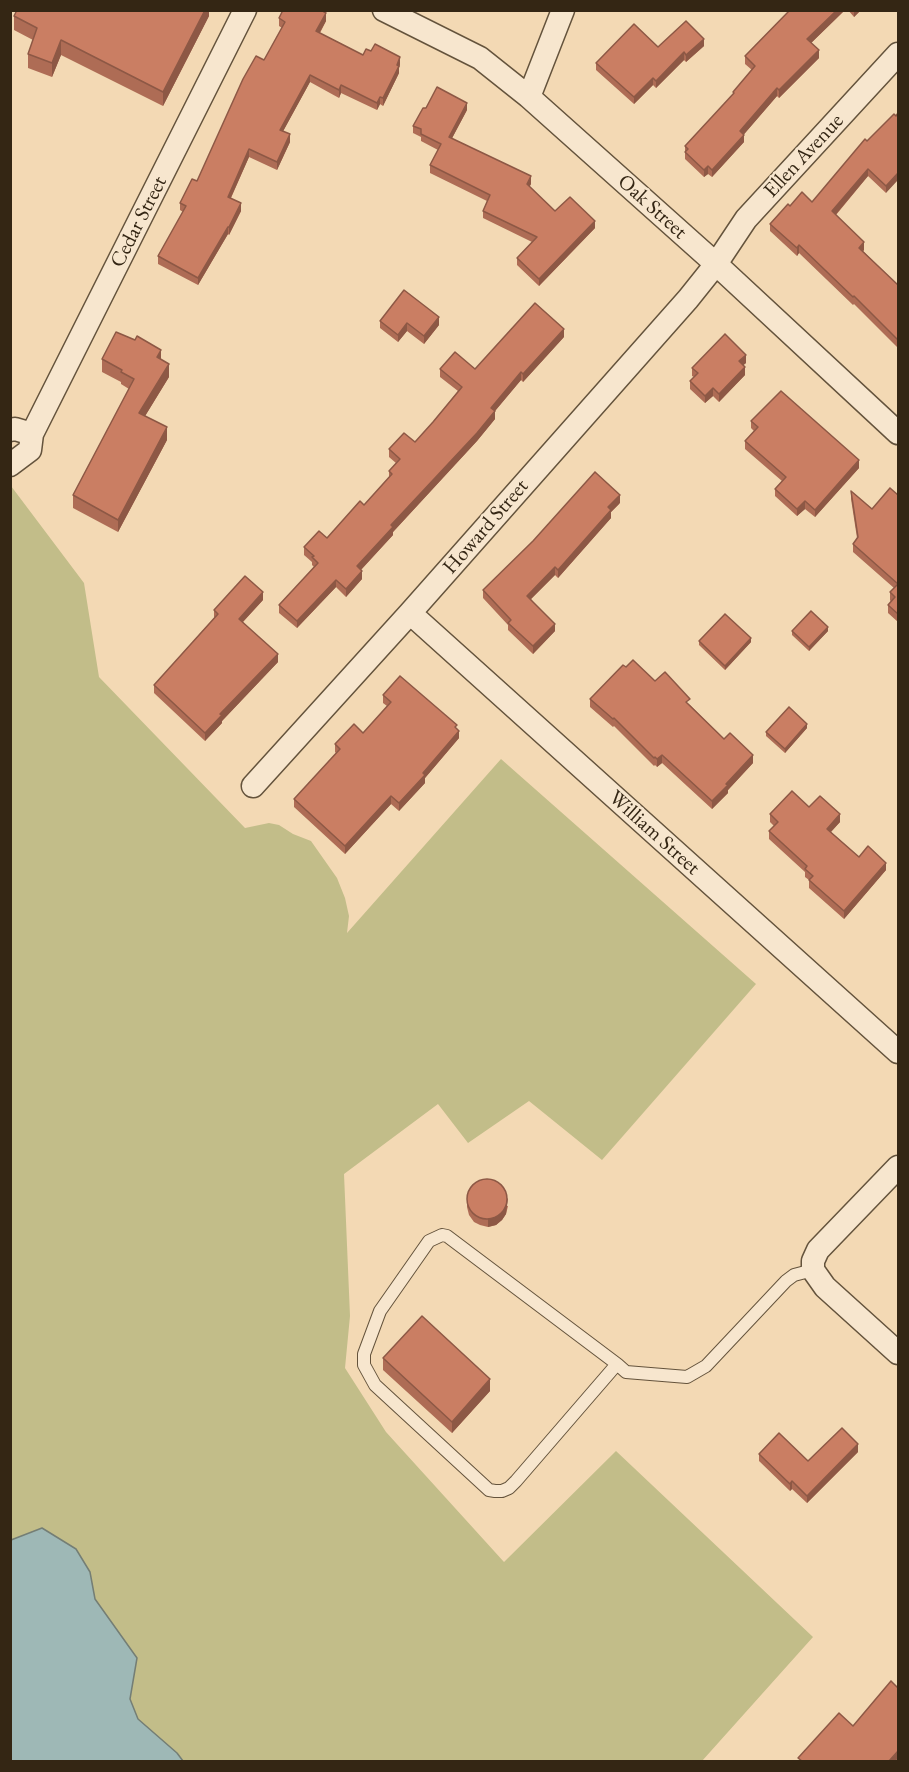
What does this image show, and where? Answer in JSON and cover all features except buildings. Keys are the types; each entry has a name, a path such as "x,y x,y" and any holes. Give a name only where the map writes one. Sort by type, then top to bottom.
{"street":[{"name":"Cedar Street","path":"10,465 30,450 21,432 245,10"},
{"name":"Oak Street","path":"384,10 480,58 530,97 716,264 898,433"},
{"path":"530,97 563,10"},
{"name":"Ellen Avenue","path":"716,264 746,219 898,54"},
{"name":"Howard Street","path":"253,786 410,613 672,317 716,264"},
{"name":"William Street","path":"410,613 898,1052"},
{"path":"898,1167 818,1250 813,1261 813,1270 825,1287 898,1353"}],"lane":[{"path":"617,1364 516,1481 509,1488 495,1491 489,1490 375,1384 364,1365 364,1354 380,1311 429,1241 442,1235 447,1236 617,1364 626,1372 687,1377 706,1366 786,1281 794,1275 813,1270"}],"shaded area":[{"path":"11,486 84,583 99,677 245,828 269,823 279,825 311,841 337,878 345,898 349,916 347,933 501,759 756,984 602,1160 529,1101 468,1143 438,1104 344,1174 350,1316 345,1368 386,1432 504,1562 616,1451 813,1637 702,1761 11,1762"}],"water":[{"path":"42,1528 76,1549 90,1572 95,1599 137,1658 130,1699 138,1719 183,1761 11,1761 11,1540"}]}
